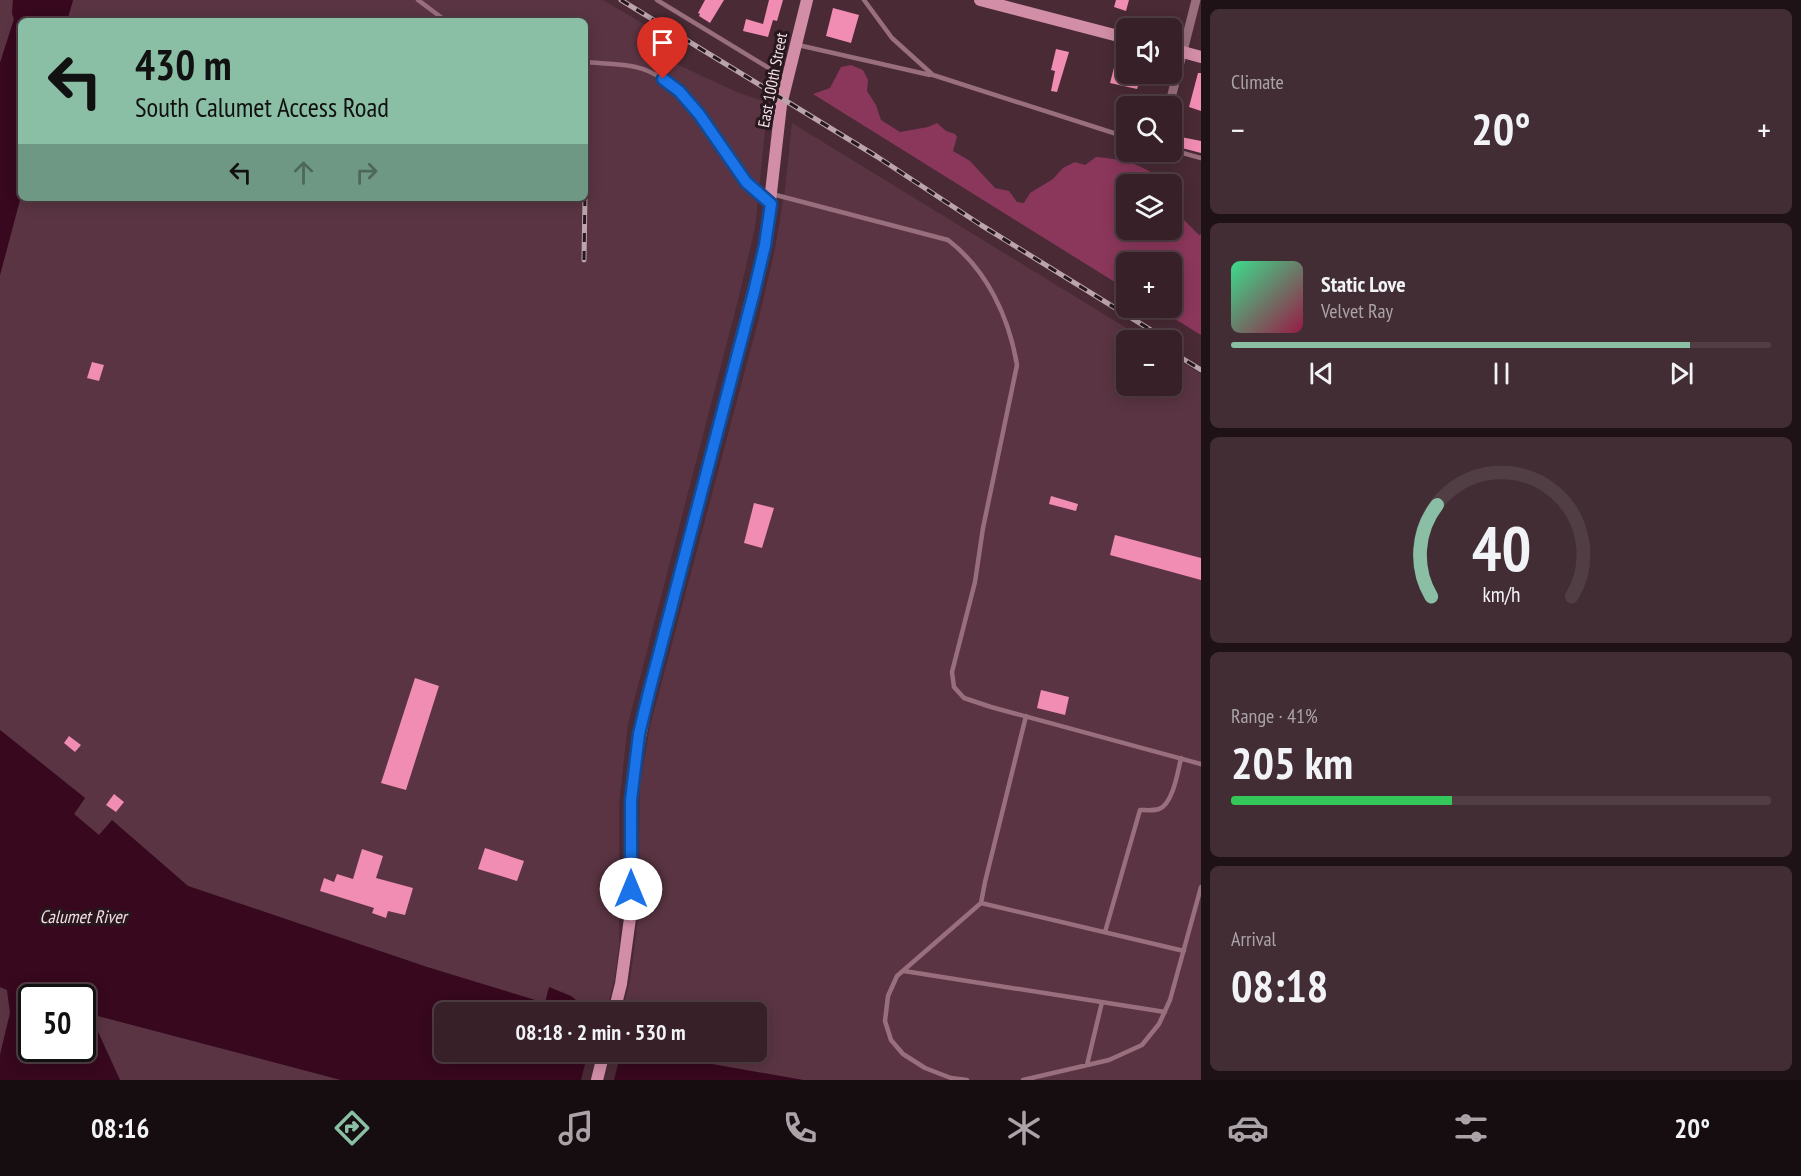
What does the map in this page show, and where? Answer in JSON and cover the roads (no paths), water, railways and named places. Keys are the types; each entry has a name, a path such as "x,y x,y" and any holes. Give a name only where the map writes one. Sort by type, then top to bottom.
{"main road":[{"name":"East 100th Street","path":"616,1002 631,911 631,800 639,734 765,245 781,105 807,0"},
{"path":"980,0 1116,35"},
{"path":"1182,52 1201,57"},
{"path":"597,1080 602,1062"}],"street":[{"path":"1182,38 1196,0"}],"lane":[{"path":"418,0 443,18"},
{"path":"657,0 787,79"},
{"path":"864,0 892,38 933,75"},
{"path":"796,44 933,75 1116,134"},
{"path":"588,62 648,71 679,91 699,114 746,182 771,199 948,240 962,251 979,271 996,299 1013,341 1017,365 983,528 975,582 952,672 954,687 964,698 1201,764"},
{"path":"1182,153 1201,158"},
{"path":"967,1080 951,1078 925,1068 903,1054 891,1040 885,1021 888,996 897,976 981,903 1026,716"},
{"path":"1105,932 1140,810 1157,810 1168,802 1177,778 1181,758"},
{"path":"1023,1080 1108,1060 1142,1045 1159,1024 1170,1000 1201,887"},
{"path":"981,903 1184,951"},
{"path":"904,970 1165,1012"},
{"path":"1087,1065 1102,1002"}],"water":[{"path":"13,0 73,0 68,18 18,18 20,201 0,275 0,63 14,19"},
{"name":"Calumet River","path":"0,730 85,798 74,814 99,835 112,820 188,886 427,967 542,1002 434,1002 434,1062 701,1062 803,1080 341,1080 98,1016 96,1018 96,984 18,984 18,1062 96,1062 96,1028 120,1080 0,1080 0,1055 10,1013 7,990 0,987"},
{"name":"Calumet River","path":"549,987 571,996 578,1002 545,1002"}],"railway":[{"path":"621,0 876,156 981,225 1151,330"},
{"path":"584,260 585,201"},
{"path":"1182,358 1201,370"}]}
